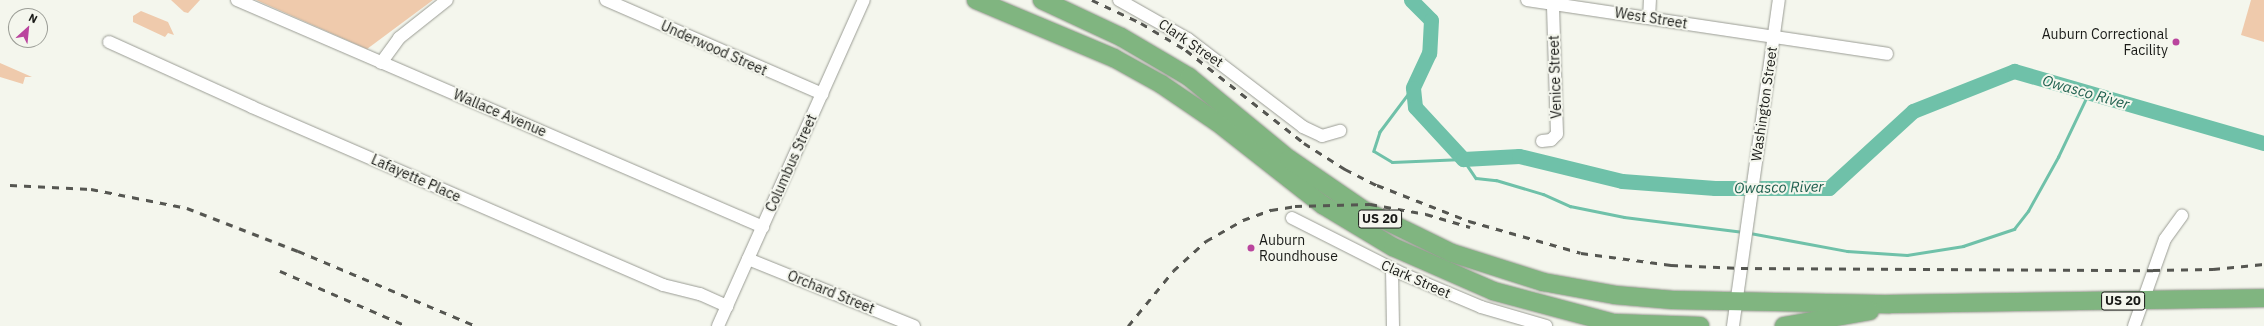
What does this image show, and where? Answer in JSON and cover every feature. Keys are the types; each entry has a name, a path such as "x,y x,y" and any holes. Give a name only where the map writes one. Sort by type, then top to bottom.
{"highway":[{"name":"US 20","path":"976,0 1114,58 1161,84 1217,122 1323,205 1393,247 1493,291 1620,325"},
{"name":"US 20","path":"1042,0 1153,54 1209,92 1289,159 1342,196 1389,223 1445,250 1515,274 1577,290 1636,298 1890,304 2264,298"},
{"path":"1784,326 1853,314 1890,304"},
{"path":"1620,325 1700,326"}],"street":[{"name":"Wallace Avenue","path":"237,0 763,227"},
{"path":"381,63 399,38 447,0"},
{"name":"Underwood Street","path":"606,0 822,94"},
{"name":"Columbus Street","path":"718,326 864,0"},
{"name":"Clark Street","path":"1119,0 1188,39 1303,127 1322,136 1340,131"},
{"name":"West Street","path":"1527,0 1551,2 1887,54"},
{"path":"1649,18 1650,0"},
{"name":"Washington Street","path":"1733,326 1780,0"},
{"name":"Venice Street","path":"1542,141 1551,140 1557,134 1551,2"},
{"name":"Lafayette Place","path":"109,42 252,107 663,285 700,294 727,306"},
{"path":"2134,326 2165,239 2182,216"},
{"name":"Clark Street","path":"1292,218 1392,269 1481,307 1546,326"},
{"name":"Orchard Street","path":"748,259 914,326"},
{"path":"1392,269 1393,326"}],"shaded area":[{"path":"171,0 200,0 188,13 184,12"},
{"path":"256,0 433,0 367,49"},
{"path":"2251,0 2264,0 2264,42 2241,35"},
{"path":"141,11 168,22 174,35 168,33 165,37 133,22 133,16"},
{"path":"0,63 32,77 25,77 23,84 0,77"}],"waterway":[{"name":"Owasco River","path":"1411,0 1431,20 1429,53 1413,88 1415,107 1463,159 1519,156 1622,181 1715,188 1829,188 1913,111 2014,71 2264,143"},
{"path":"1413,88 1380,132 1374,151 1392,162 1463,159 1476,178 1496,180 1543,194 1570,206 1624,217 1743,232"},
{"path":"1750,233 1847,251 1907,255 1963,246 2014,229 2028,211 2058,157 2089,92"}],"railway":[{"path":"1092,0 1141,23 1186,50 1304,143 1345,169 1377,185 1469,221 1581,253 1671,265 1741,268 2153,270 2213,269 2264,264"},
{"path":"10,185 91,189 187,208 298,251 476,326"},
{"path":"1128,326 1173,271 1206,241 1243,220 1271,210 1295,206 1370,204 1426,214 1470,227"},
{"path":"280,271 407,326"}],"place":[{"name":"Auburn Correctional Facility","path":"2176,42"},
{"name":"Auburn Roundhouse","path":"1251,248"}]}
